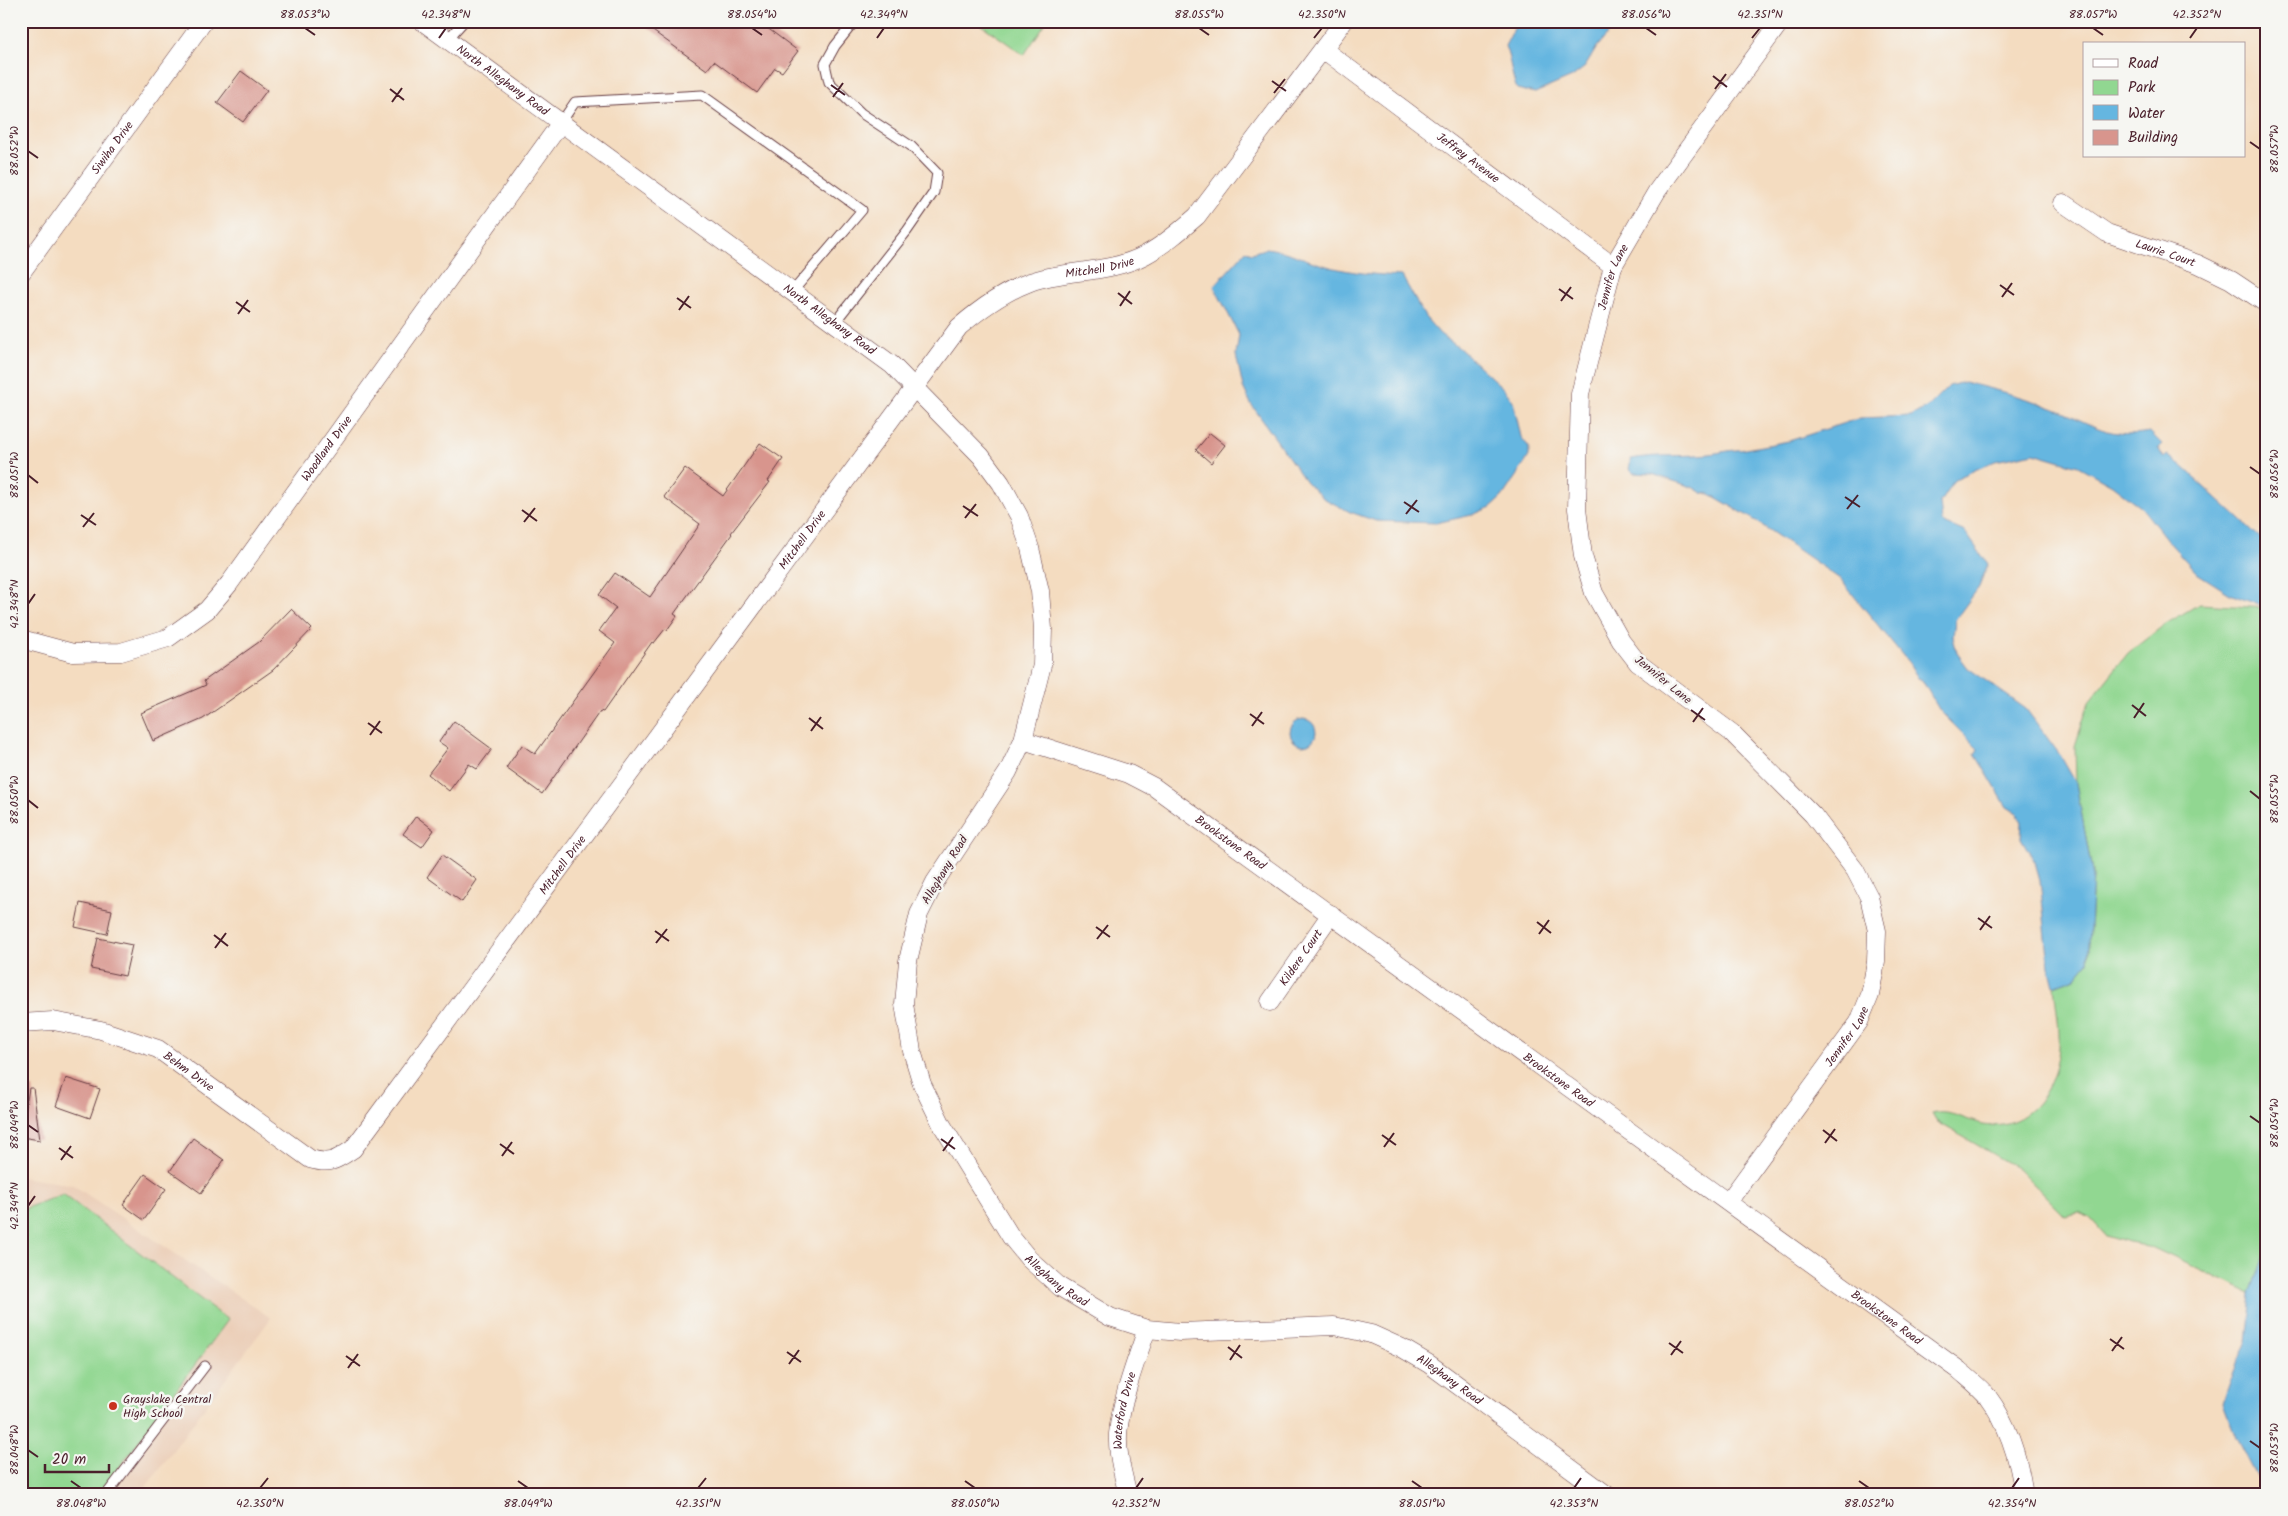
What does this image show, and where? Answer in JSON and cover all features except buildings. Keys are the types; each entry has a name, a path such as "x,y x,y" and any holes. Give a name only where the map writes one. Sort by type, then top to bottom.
{"street":[{"name":"Siwiha Drive","path":"21,273 204,21"},
{"name":"North Alleghany Road","path":"422,21 560,124 793,290 892,365 966,438 1002,484 1019,516 1030,548 1040,591 1043,629 1042,665 1023,740"},
{"name":"Mitchell Drive","path":"338,1159 354,1149 960,327 983,306 1030,282 1103,270 1144,255 1175,235 1197,216 1344,21"},
{"name":"Jennifer Lane","path":"1728,1202 1859,1022 1870,995 1876,962 1877,931 1870,897 1855,870 1813,815 1732,733 1638,663 1614,632 1594,593 1583,556 1577,509 1580,394 1613,266 1657,191 1782,21"},
{"name":"Jeffrey Avenue","path":"1324,50 1613,266"},
{"name":"Woodland Drive","path":"21,639 73,653 122,652 168,638 207,610 230,584 560,124"},
{"name":"Laurie Court","path":"2064,204 2106,234 2198,264 2231,280 2267,304"},
{"name":"Brookstone Road","path":"1023,740 1129,774 1154,787 1959,1370 1988,1396 2009,1434 2020,1469 2024,1495"},
{"name":"Alleghany Road","path":"1023,740 1008,772 935,882 919,914 908,960 904,1004 912,1051 922,1084 942,1125 1017,1245 1029,1259 1060,1287 1110,1317 1147,1329 1180,1332 1334,1326 1371,1334 1402,1348 1429,1364 1607,1495"},
{"name":"Kildere Court","path":"1270,1002 1331,914"},
{"name":"Behm Drive","path":"21,1023 54,1021 91,1028 158,1049 310,1159 325,1163 338,1159"},
{"name":"Waterford Drive","path":"1128,1495 1121,1467 1118,1434 1131,1374 1147,1329"}],"lane":[{"path":"447,40 464,21"},
{"path":"835,322 907,231 934,192 937,173 911,146 861,113 829,82 825,64 835,46 855,21"},
{"path":"560,124 575,102 702,95 862,210 793,290"},
{"path":"106,1495 205,1366"}],"shaded area":[{"name":"Grayslake Central High School","path":"21,1177 73,1185 271,1318 140,1495 21,1495"}],"green space":[{"path":"976,21 1047,21 1024,55"},
{"path":"2199,604 2267,608 2267,1250 2252,1294 2149,1246 2129,1243 2106,1236 2090,1218 2079,1213 2065,1216 2020,1170 1936,1121 1932,1114 1945,1113 1983,1124 1999,1124 2014,1121 2026,1114 2037,1104 2046,1091 2057,1062 2059,1047 2054,986 2075,978 2088,962 2093,877 2076,783 2075,746 2089,702 2128,653 2164,625"},
{"name":"Grayslake Central High School","path":"63,1194 228,1320 99,1495 21,1495 21,1210"}],"water":[{"path":"1518,21 1619,21 1597,47 1585,67 1572,77 1535,93 1517,89 1505,46"},
{"path":"1267,248 1339,269 1402,276 1425,317 1440,334 1458,347 1504,389 1513,401 1521,437 1529,447 1529,456 1502,497 1491,507 1472,515 1436,523 1376,521 1350,512 1323,498 1306,482 1251,404 1243,387 1236,355 1239,335 1214,286 1246,251 1252,253"},
{"path":"1964,382 2037,402 2107,431 2134,434 2150,432 2162,444 2158,448 2164,458 2167,455 2182,466 2267,544 2267,608 2230,594 2197,573 2142,508 2112,485 2078,466 2034,453 1995,461 1955,479 1940,502 1942,522 1965,532 1988,564 1979,587 1955,620 1953,637 1957,653 1968,668 2026,709 2060,755 2076,783 2093,877 2088,962 2075,978 2054,986 2049,966 2040,880 2035,862 2021,838 2022,822 2017,813 2007,807 1975,754 1978,749 1940,711 1922,680 1918,678 1909,663 1840,579 1753,519 1710,494 1702,493 1692,487 1652,474 1633,473 1629,469 1631,459 1700,455 1740,450 1789,441 1860,418 1911,416 1929,406 1949,386"},
{"path":"1303,719 1312,723 1316,732 1312,741 1303,745 1294,741 1290,732 1294,723"},
{"path":"2267,1250 2266,1495 2236,1437 2223,1403 2238,1360 2247,1343 2252,1294"}],"place":[{"name":"Grayslake Central High School","path":"113,1406"}]}
